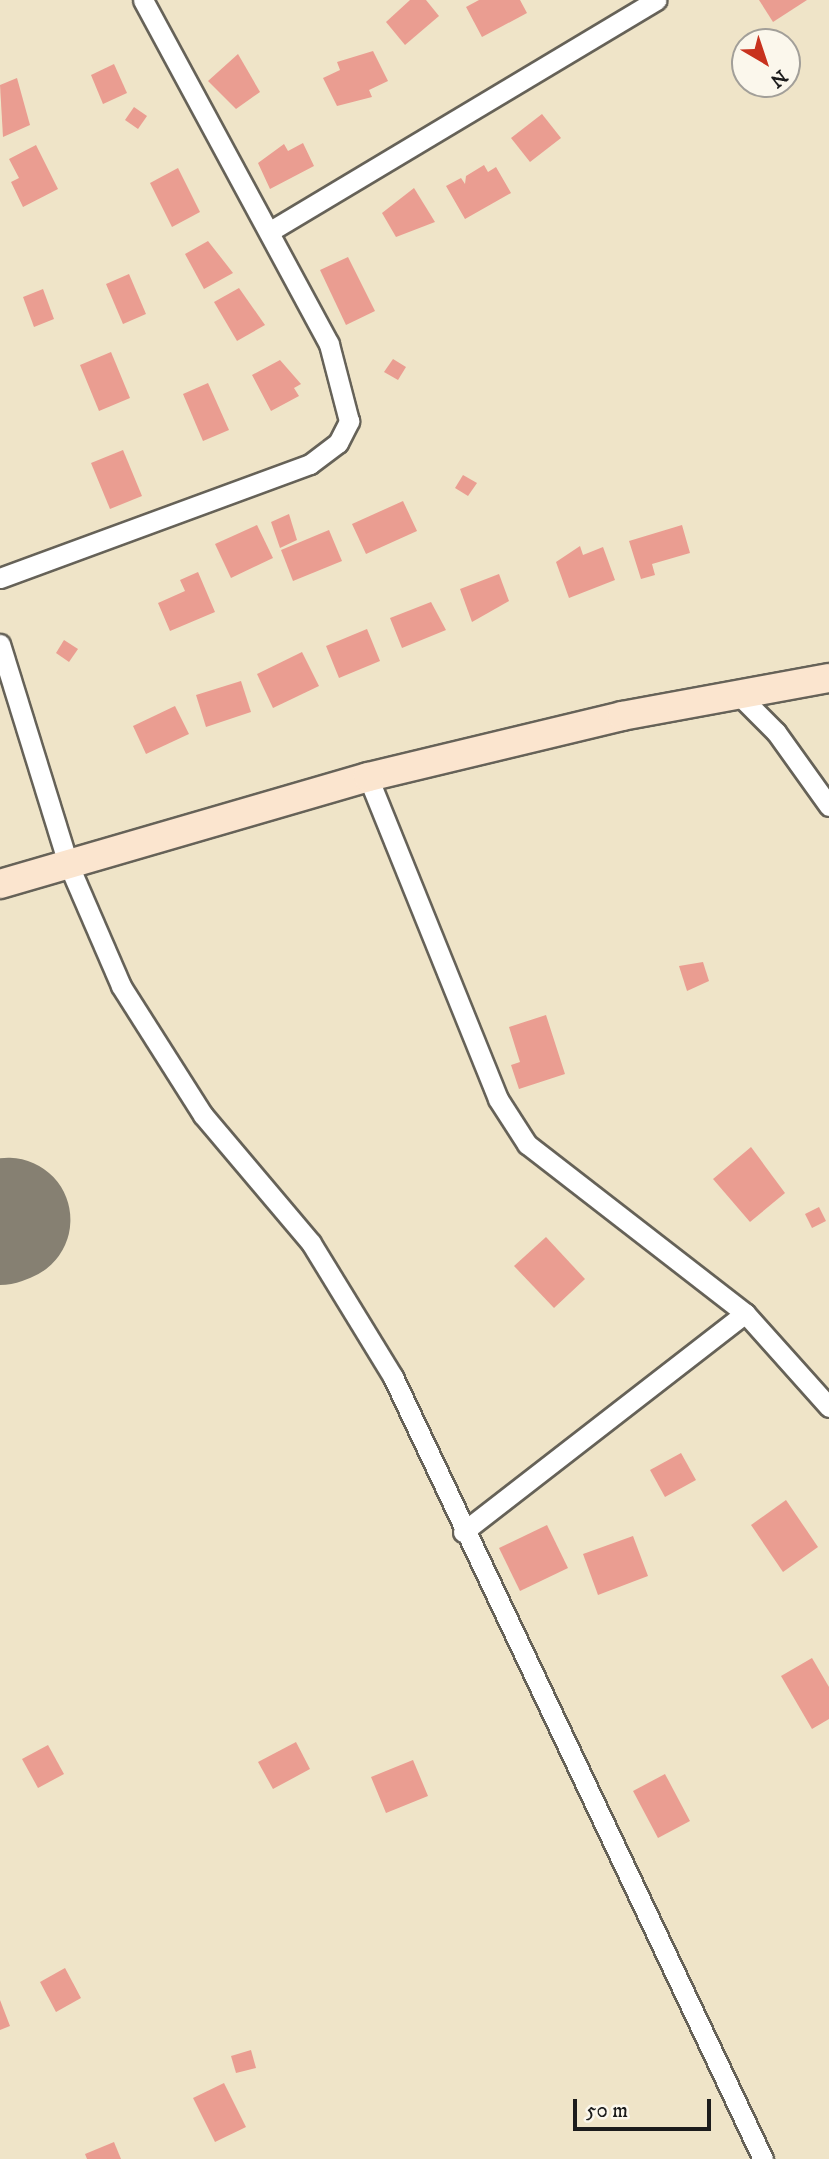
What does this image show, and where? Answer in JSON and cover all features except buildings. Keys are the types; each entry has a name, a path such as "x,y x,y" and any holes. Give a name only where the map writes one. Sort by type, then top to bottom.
{"main road":[{"path":"0,884 67,861 368,777 738,694 829,678"}],"street":[{"path":"0,578 274,479 338,443 349,421 345,389 272,230 143,0"},
{"path":"272,230 657,0"},
{"path":"0,644 67,861 121,986 203,1115 311,1243 363,1324 763,2159"},
{"path":"738,694 776,732 829,806"},
{"path":"368,777 498,1099 527,1144 745,1313 829,1407"},
{"path":"463,1532 745,1313"}],"runway":[{"path":"0,1223 8,1220"}]}
